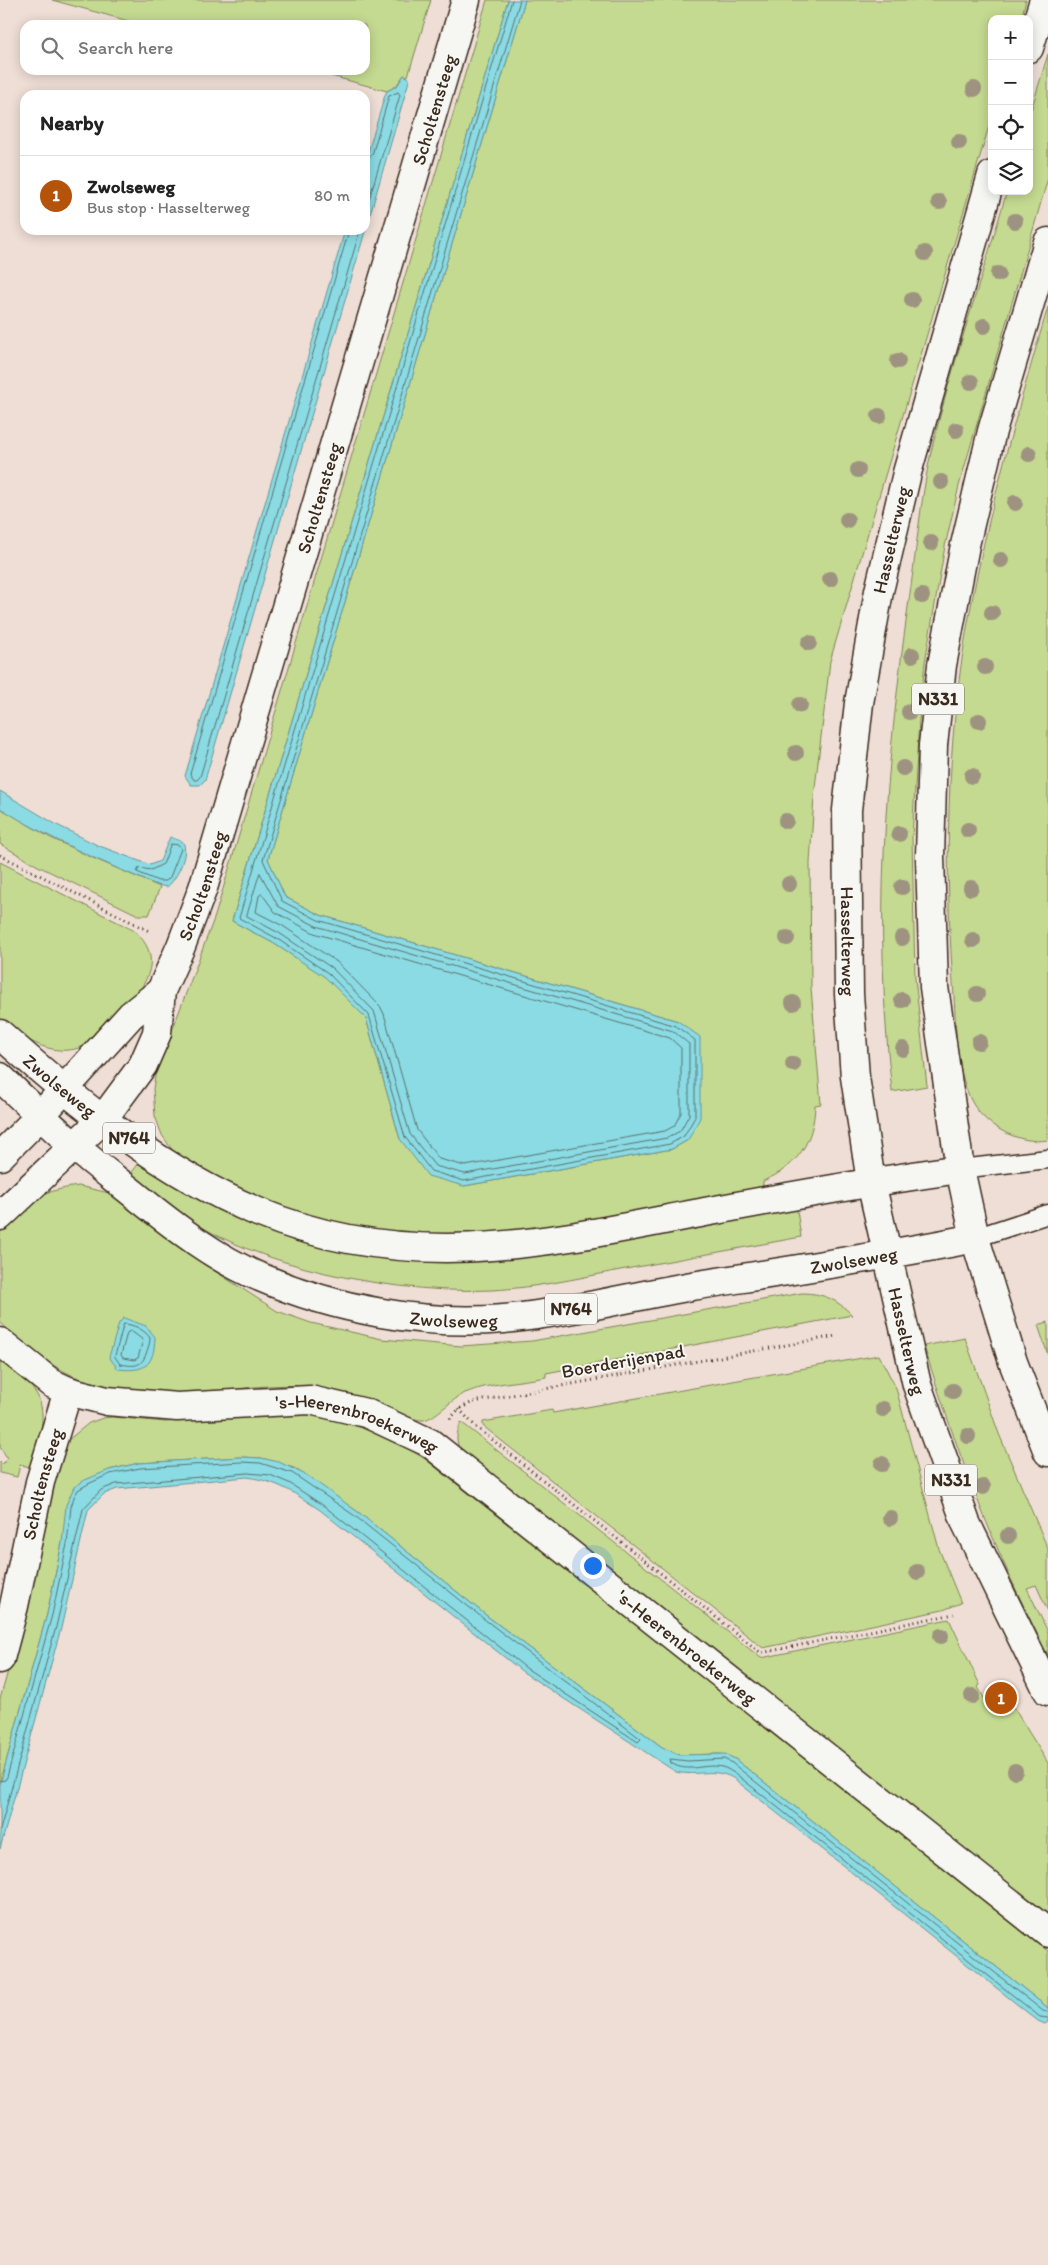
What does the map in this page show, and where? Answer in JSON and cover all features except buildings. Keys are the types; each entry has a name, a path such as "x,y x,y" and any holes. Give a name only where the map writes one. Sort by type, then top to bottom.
{"main road":[{"name":"Scholtensteeg","path":"0,1216 103,1119 143,1065 157,1033 161,991 181,946 206,878 466,0"},
{"path":"1033,35 1044,0"},
{"name":"Hasselterweg","path":"988,189 907,473 878,591 859,703 847,810 849,994 855,1077 872,1182 917,1385 966,1523 1048,1691"},
{"name":"N331","path":"1048,242 992,431 965,545 942,665 933,745 930,856 934,988 960,1169 975,1238 1013,1362 1048,1452"},
{"name":"Scholtensteeg","path":"0,1156 41,1115 131,1015 161,991"},
{"name":"Zwolseweg","path":"0,1034 103,1119 193,1181 258,1212 338,1236 378,1244 465,1249 503,1247 586,1236 872,1182 960,1169"},
{"name":"Zwolseweg","path":"0,1076 74,1146 175,1227 258,1277 308,1295 362,1310 405,1316 502,1319 567,1310 672,1290 887,1256 975,1238"},
{"path":"0,1342 38,1373 68,1391"},
{"name":"Scholtensteeg","path":"0,1658 14,1606 40,1482 68,1391"},
{"name":"'s-Heerenbroekerweg","path":"68,1391 107,1402 177,1408 310,1400 366,1412 430,1443 1048,1933"}],"lane":[{"path":"960,1169 1048,1159"},
{"path":"975,1238 1048,1214"}],"path":[{"path":"0,855 181,946"},
{"name":"Boerderijenpad","path":"430,1443 459,1409 473,1402 836,1336"},
{"path":"459,1409 482,1432 761,1653 954,1614"}],"green space":[{"path":"52,0 431,0 408,76 404,75 396,86 387,91 328,75 370,75 370,20 125,20"},
{"path":"487,0 508,0 232,921 273,943 326,977 366,1018 400,1139 464,1186 672,1149 688,1140 678,1021 320,915 285,897 268,859 525,0 1026,0 1022,15 988,15 988,129 830,661 814,796 810,863 811,988 821,1104 815,1105 814,1118 807,1142 794,1161 763,1181 763,1186 622,1218 457,1240 336,1226 260,1201 189,1164 173,1151 162,1135 155,1116 153,1089 155,1076 215,916"},
{"path":"1048,54 1048,178 959,486 945,546 925,662 919,720 912,837 915,978 927,1086 892,1092 883,969 884,849 893,729 924,490 931,452 948,386 1006,195 1033,195 1033,104"},
{"path":"1048,307 1048,1140 1037,1141 1013,1136 992,1124 976,1108 965,1086 959,1061 956,1035 948,855 951,761 955,714 968,622 993,503"},
{"path":"0,808 49,837 160,887 149,915 138,915 38,866 0,844"},
{"path":"0,862 133,930 144,941 149,953 150,964 143,986 104,1031 90,1043 66,1050 42,1046 19,1034 0,1019"},
{"path":"143,1158 363,1250 796,1204 801,1237 523,1287 492,1290 457,1290 382,1284 306,1268 269,1257 203,1228 129,1176"},
{"path":"79,1186 109,1193 123,1200 202,1263 277,1311 311,1323 382,1339 461,1346 532,1341 802,1293 817,1294 830,1298 852,1315 546,1373 546,1377 484,1387 465,1393 433,1416 424,1420 411,1418 373,1401 354,1395 312,1387 283,1385 195,1394 136,1392 92,1383 54,1366 36,1354 0,1322 0,1233 34,1200 53,1191"},
{"path":"1048,1322 1048,1355 1038,1325"},
{"path":"965,1338 999,1434 1048,1549 1048,1611 1036,1585 1027,1588 1048,1632 1048,1655 1011,1580 979,1503 950,1425 924,1346"},
{"path":"879,1355 896,1388 939,1549 961,1603 943,1610 763,1648 483,1426 483,1422 552,1410 553,1413"},
{"path":"0,1357 17,1371 16,1373 34,1390 42,1410 41,1430 32,1467 20,1465 17,1477 0,1473 0,1462 2,1464 8,1459 0,1447"},
{"path":"293,1413 328,1418 362,1428 394,1441 425,1459 1048,1951 1048,2008 735,1759 720,1754 679,1755 662,1747 487,1616 358,1512 294,1468 261,1458 242,1457 139,1463 109,1470 64,1533 47,1614 0,1784 0,1699 18,1636 56,1466 68,1440 89,1423 103,1418 112,1417 165,1422"},
{"path":"461,1422 761,1658 949,1619 980,1685 978,1687 992,1713 1012,1705 1048,1763 1048,1917 462,1454 457,1438"}],"water":[{"path":"508,0 525,0 268,859 285,897 320,915 678,1021 700,1037 700,1118 688,1140 672,1149 464,1186 428,1176 400,1139 366,1018 325,977 273,943 232,921"},
{"path":"404,75 409,78 370,215 370,145 385,95 387,91 397,86"},
{"path":"344,235 364,235 205,780 200,785 191,785 185,776"},
{"path":"0,791 57,825 97,845 150,865 160,861 170,837 183,842 184,853 181,866 175,878 167,887 137,877 57,840 0,808"},
{"path":"124,1318 146,1326 155,1337 153,1355 150,1361 141,1368 118,1369 109,1357 119,1323"},
{"path":"242,1457 261,1458 279,1462 308,1476 358,1512 487,1616 662,1747 679,1755 725,1754 735,1759 1048,2008 1048,2022 1045,2024 1038,2021 733,1778 718,1773 692,1774 676,1772 523,1672 320,1510 278,1485 247,1477 117,1489 104,1494 88,1510 61,1628 0,1849 0,1784 47,1614 62,1543 66,1505 74,1487 109,1470 139,1463"}],"place":[{"name":"Zwolseweg","path":"1001,1698"}]}
